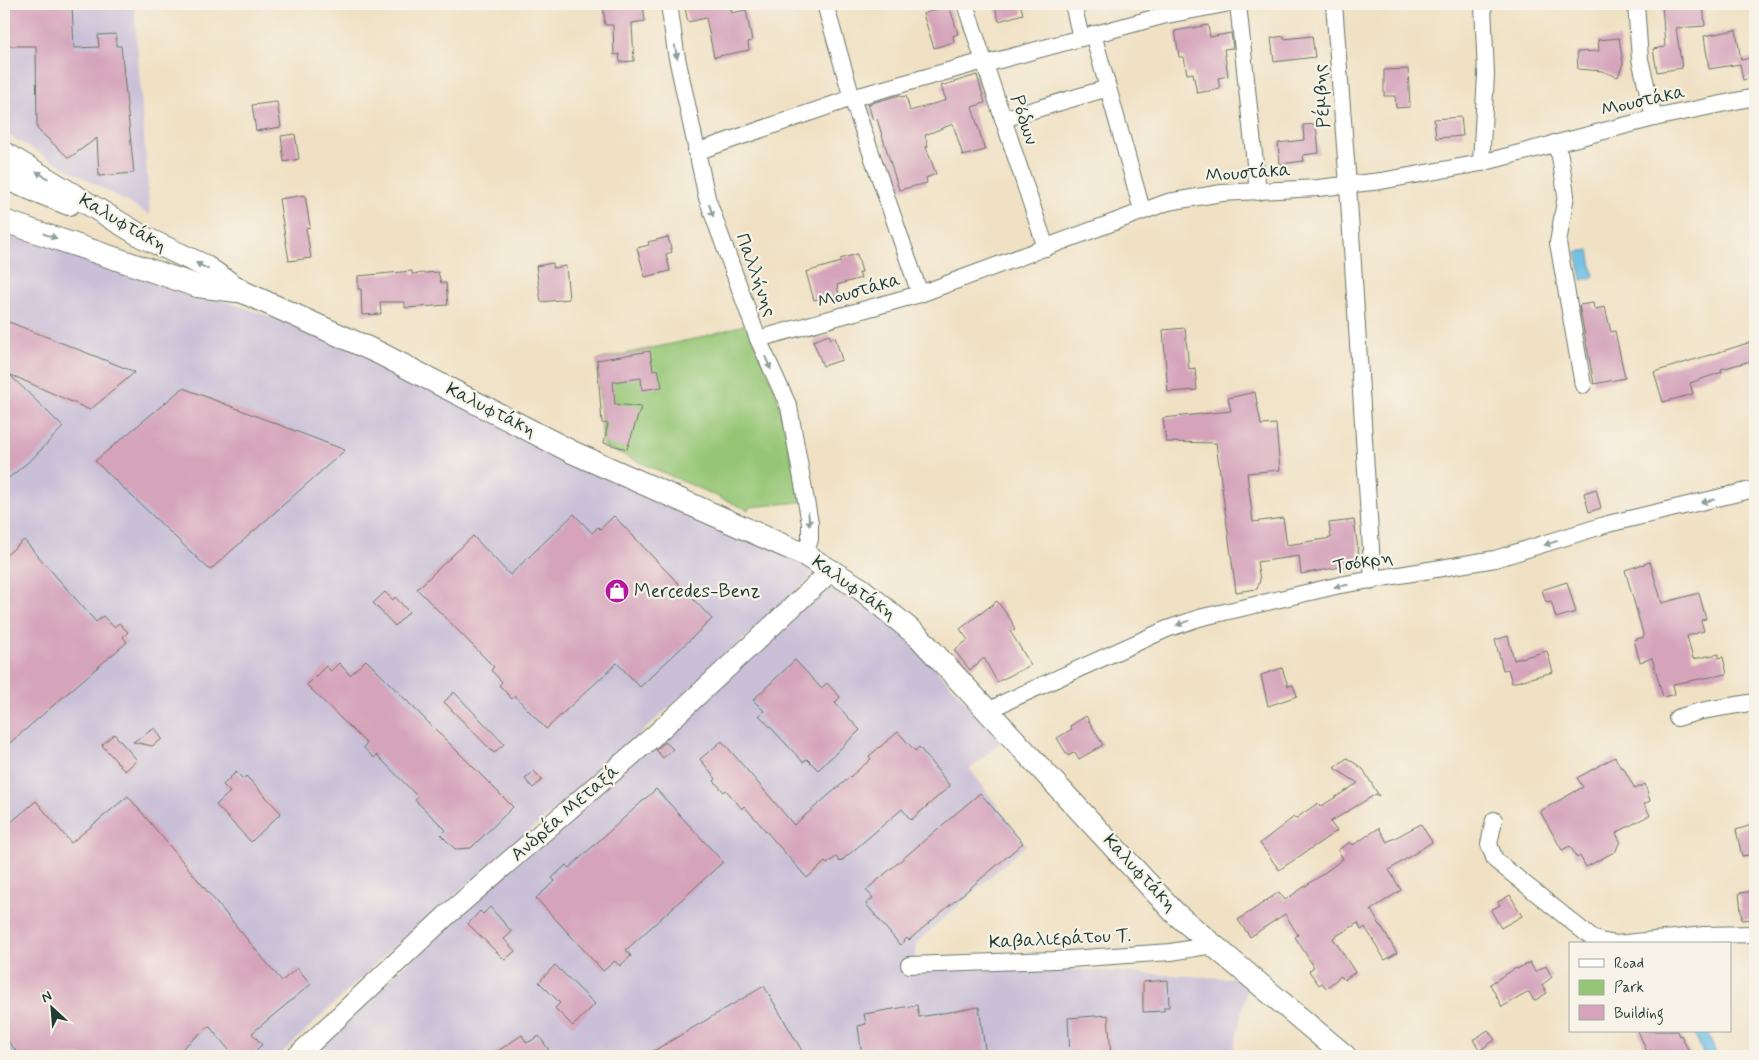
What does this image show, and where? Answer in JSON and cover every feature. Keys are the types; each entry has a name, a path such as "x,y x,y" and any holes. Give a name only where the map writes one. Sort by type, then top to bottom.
{"main road":[{"name":"Καλυφτάκη","path":"4,153 143,237 203,266 243,292 379,353 572,452 805,555 861,589 899,619 990,711 1175,913 1344,1056"},
{"path":"4,178 143,237"},
{"name":"Καλυφτάκη","path":"4,221 197,286 243,292"}],"street":[{"name":"Παλλήνης","path":"669,4 676,53 707,198 758,339 788,407 810,523 810,539 805,555"},
{"path":"825,4 852,98 920,294"},
{"name":"Ρόδων","path":"965,4 1046,248"},
{"path":"1073,4 1108,88 1142,210"},
{"path":"696,152 852,98 1162,16 1225,4"},
{"path":"1238,4 1258,192"},
{"name":"Ρέμβης","path":"1334,4 1348,185 1373,581"},
{"path":"1481,163 1486,75 1483,4"},
{"path":"1636,4 1640,60 1654,118"},
{"path":"1003,119 1108,88"},
{"name":"Μουστάκα","path":"758,339 920,294 1046,248 1142,210 1168,202 1222,193 1348,185 1481,163 1654,118 1755,97"},
{"path":"1554,143 1560,156 1566,195 1558,243 1583,385"},
{"name":"Τσόκρη","path":"990,711 1003,703 1183,623 1284,597 1495,559 1608,524 1755,489"},
{"name":"Ανδρέα Μεταξά","path":"297,1056 452,910 656,734 832,570"},
{"path":"1677,718 1701,711 1755,702"},
{"path":"1494,820 1489,844 1495,860 1592,938 1608,942"},
{"path":"1636,942 1704,935 1755,934"},
{"name":"Καβαλιεράτου Τ.","path":"909,965 1055,960 1171,952 1213,945"}],"shaded area":[{"path":"4,4 134,4 150,215 4,133"},
{"path":"4,233 249,309 333,340 809,564 812,576 602,769 386,954 279,1056 4,1056"},
{"path":"840,581 922,653 1001,742 970,769 1026,845 916,943 915,971 1041,968 1226,978 1237,976 1248,985 1232,1056 310,1056 433,939 826,585"}],"green space":[{"path":"747,324 776,392 801,502 751,507 748,510 603,446 597,360 698,338"}],"water":[{"path":"1589,250 1594,277 1582,280 1576,252"},
{"path":"1694,1032 1707,1032 1716,1054 1704,1056"}],"building":[{"path":"4,4 72,4 74,48 99,47 98,35 116,34 116,46 121,46 134,173 99,176 97,138 69,158 37,129 36,46 4,46"},
{"path":"603,4 643,4 645,21 632,23 634,61 620,62 619,54 614,55 613,25 605,25"},
{"path":"684,4 730,4 732,13 746,10 752,41 748,42 749,50 714,57 706,18 688,22"},
{"path":"994,4 1020,4 1023,14 999,21"},
{"path":"1662,4 1703,4 1705,26 1676,28 1682,68 1657,72 1653,49 1665,47"},
{"path":"949,5 958,34 953,36 954,42 934,48 923,14"},
{"path":"1208,25 1210,37 1231,33 1233,48 1224,49 1228,76 1218,78 1220,89 1197,93 1193,73 1187,74 1184,57 1179,57 1175,31"},
{"path":"1736,30 1741,60 1755,57 1755,77 1743,80 1740,64 1709,69 1704,36"},
{"path":"1284,36 1284,39 1312,36 1315,57 1274,62 1271,38"},
{"path":"1619,38 1623,63 1618,77 1602,71 1578,69 1577,52 1599,51 1598,40"},
{"path":"1408,69 1410,107 1396,108 1395,96 1384,96 1384,70"},
{"path":"977,75 985,103 972,107 985,150 963,156 953,124 925,135 928,146 926,147 936,174 926,178 927,183 899,190 877,119 873,120 868,104 900,95 901,97 906,96 910,111 946,100 941,86"},
{"path":"277,102 281,127 256,131 252,105"},
{"path":"1461,117 1463,136 1436,138 1434,119"},
{"path":"1316,124 1319,153 1303,155 1304,161 1280,164 1278,143 1304,140 1303,125"},
{"path":"295,134 299,159 284,162 281,136"},
{"path":"305,195 310,227 306,228 311,258 289,261 279,199"},
{"path":"668,237 672,252 666,254 670,271 645,277 637,248 649,245 648,242"},
{"path":"857,254 862,272 859,273 861,278 837,285 839,294 814,300 806,272 841,262 840,259"},
{"path":"553,263 553,268 566,266 569,299 541,302 536,266"},
{"path":"412,271 412,274 438,272 441,283 446,283 448,305 405,308 405,302 380,302 381,314 362,315 361,289 358,289 358,276"},
{"path":"1593,303 1594,309 1605,307 1611,332 1615,331 1625,378 1594,384 1579,305"},
{"path":"4,320 135,372 90,410 9,374 63,427 33,458 4,482"},
{"path":"1185,328 1189,369 1195,368 1197,390 1168,392 1163,330"},
{"path":"829,335 831,339 835,337 842,360 823,366 813,341"},
{"path":"1755,341 1755,360 1721,369 1722,372 1690,383 1693,394 1663,402 1654,372"},
{"path":"650,351 653,370 658,369 662,387 642,390 641,378 613,382 615,404 641,407 627,449 604,443 608,424 602,423 597,360"},
{"path":"183,388 345,450 210,570 95,461"},
{"path":"1255,392 1261,425 1276,424 1280,470 1247,473 1253,522 1283,518 1287,545 1331,538 1329,523 1354,520 1359,557 1354,558 1352,565 1301,574 1299,556 1257,562 1260,580 1257,589 1236,592 1216,443 1166,442 1163,418 1231,411 1228,398"},
{"path":"1596,489 1601,508 1589,512 1584,493"},
{"path":"574,514 592,533 598,527 600,529 614,516 712,619 640,687 617,663 546,729 515,696 512,699 499,685 502,682 491,670 494,667 417,589 473,536 510,575"},
{"path":"24,540 96,622 103,616 114,627 119,623 128,632 123,637 127,642 4,748 4,557"},
{"path":"1650,562 1662,603 1699,593 1706,619 1701,620 1704,631 1687,636 1693,659 1719,654 1719,658 1723,657 1727,674 1673,684 1675,694 1663,697 1652,658 1640,662 1634,640 1644,637 1625,570"},
{"path":"1567,582 1576,612 1556,618 1551,601 1546,602 1542,590"},
{"path":"385,592 393,600 395,597 409,612 395,626 373,603"},
{"path":"997,601 1011,620 1015,630 1010,631 1031,665 997,682 984,658 970,670 954,650 968,640 960,629"},
{"path":"1508,636 1514,660 1547,651 1553,672 1512,683 1508,669 1503,670 1495,640"},
{"path":"366,660 513,807 471,848 455,849 441,835 446,830 415,800 418,797 377,755 374,758 363,747 367,744 307,685 326,666 331,671 339,663 350,675"},
{"path":"795,660 821,688 827,683 840,697 835,703 860,730 818,770 807,759 803,762 759,715 764,711 753,700"},
{"path":"1282,668 1288,686 1293,685 1297,696 1268,706 1261,675"},
{"path":"454,692 504,744 494,753 444,702"},
{"path":"1086,716 1103,745 1079,759 1075,752 1068,756 1057,738 1072,729 1070,726"},
{"path":"155,728 162,739 152,746 133,742"},
{"path":"898,732 915,751 919,747 950,786 911,820 902,809 840,862 836,857 827,864 825,862 807,878 744,806 742,809 726,790 724,792 714,781 716,779 700,759 722,741 794,825 871,759 869,756"},
{"path":"114,734 137,760 125,771 102,745"},
{"path":"665,742 673,749 663,758 656,750"},
{"path":"1615,757 1635,789 1645,784 1650,801 1644,804 1650,815 1616,833 1621,843 1616,851 1586,867 1580,856 1577,858 1570,846 1562,850 1541,813 1542,810 1583,787 1577,778"},
{"path":"1347,758 1363,769 1379,796 1376,794 1330,822 1337,831 1279,870 1260,843 1294,817 1295,819 1318,803 1320,807 1358,783 1334,768"},
{"path":"534,771 542,780 533,788 525,779"},
{"path":"236,772 243,779 246,776 281,813 251,842 216,805 230,792 223,785"},
{"path":"656,789 723,862 626,950 631,956 620,966 615,961 603,971 536,898 555,881 552,878 566,865 569,868"},
{"path":"980,793 1023,843 909,940 907,938 900,945 866,904 873,898 866,890"},
{"path":"128,796 282,981 297,968 311,984 252,1033 262,1045 249,1056 234,1056 209,1026 173,1056 20,1056 4,1036 4,828 36,801 71,843"},
{"path":"1421,824 1432,842 1389,870 1401,890 1371,910 1397,953 1385,960 1365,927 1361,930 1358,923 1333,938 1355,972 1344,980 1341,976 1326,988 1322,983 1319,985 1309,971 1314,967 1295,937 1298,935 1285,914 1250,937 1238,920 1279,892 1285,900 1320,876 1343,859 1338,850 1350,842 1353,845 1379,828 1387,842"},
{"path":"1755,824 1755,854 1742,856 1736,830"},
{"path":"1755,891 1755,919 1742,920 1739,893"},
{"path":"1510,895 1522,916 1501,928 1491,910 1500,905 1498,902"},
{"path":"490,907 512,932 504,939 515,951 505,960 468,924 480,911 483,914"},
{"path":"1530,962 1535,972 1546,966 1552,977 1542,985 1547,993 1534,1001 1529,992 1502,1007 1490,984"},
{"path":"555,965 595,1004 573,1026 555,1008 560,1003 539,982"},
{"path":"1168,980 1169,1007 1164,1007 1164,1011 1143,1012 1143,982"},
{"path":"764,986 805,1056 645,1056"},
{"path":"917,1005 919,1017 979,1007 986,1056 862,1056 858,1026 866,1024 864,1014"},
{"path":"1108,1015 1111,1056 1070,1056 1068,1018"},
{"path":"1488,1030 1495,1040 1480,1050 1473,1040"},
{"path":"1638,1032 1677,1032 1679,1036 1681,1035 1691,1056 1654,1056 1651,1050 1647,1052"},
{"path":"522,1035 527,1043 539,1036 553,1056 490,1056"}],"place":[{"name":"Mercedes-Benz","path":"617,591"}]}
